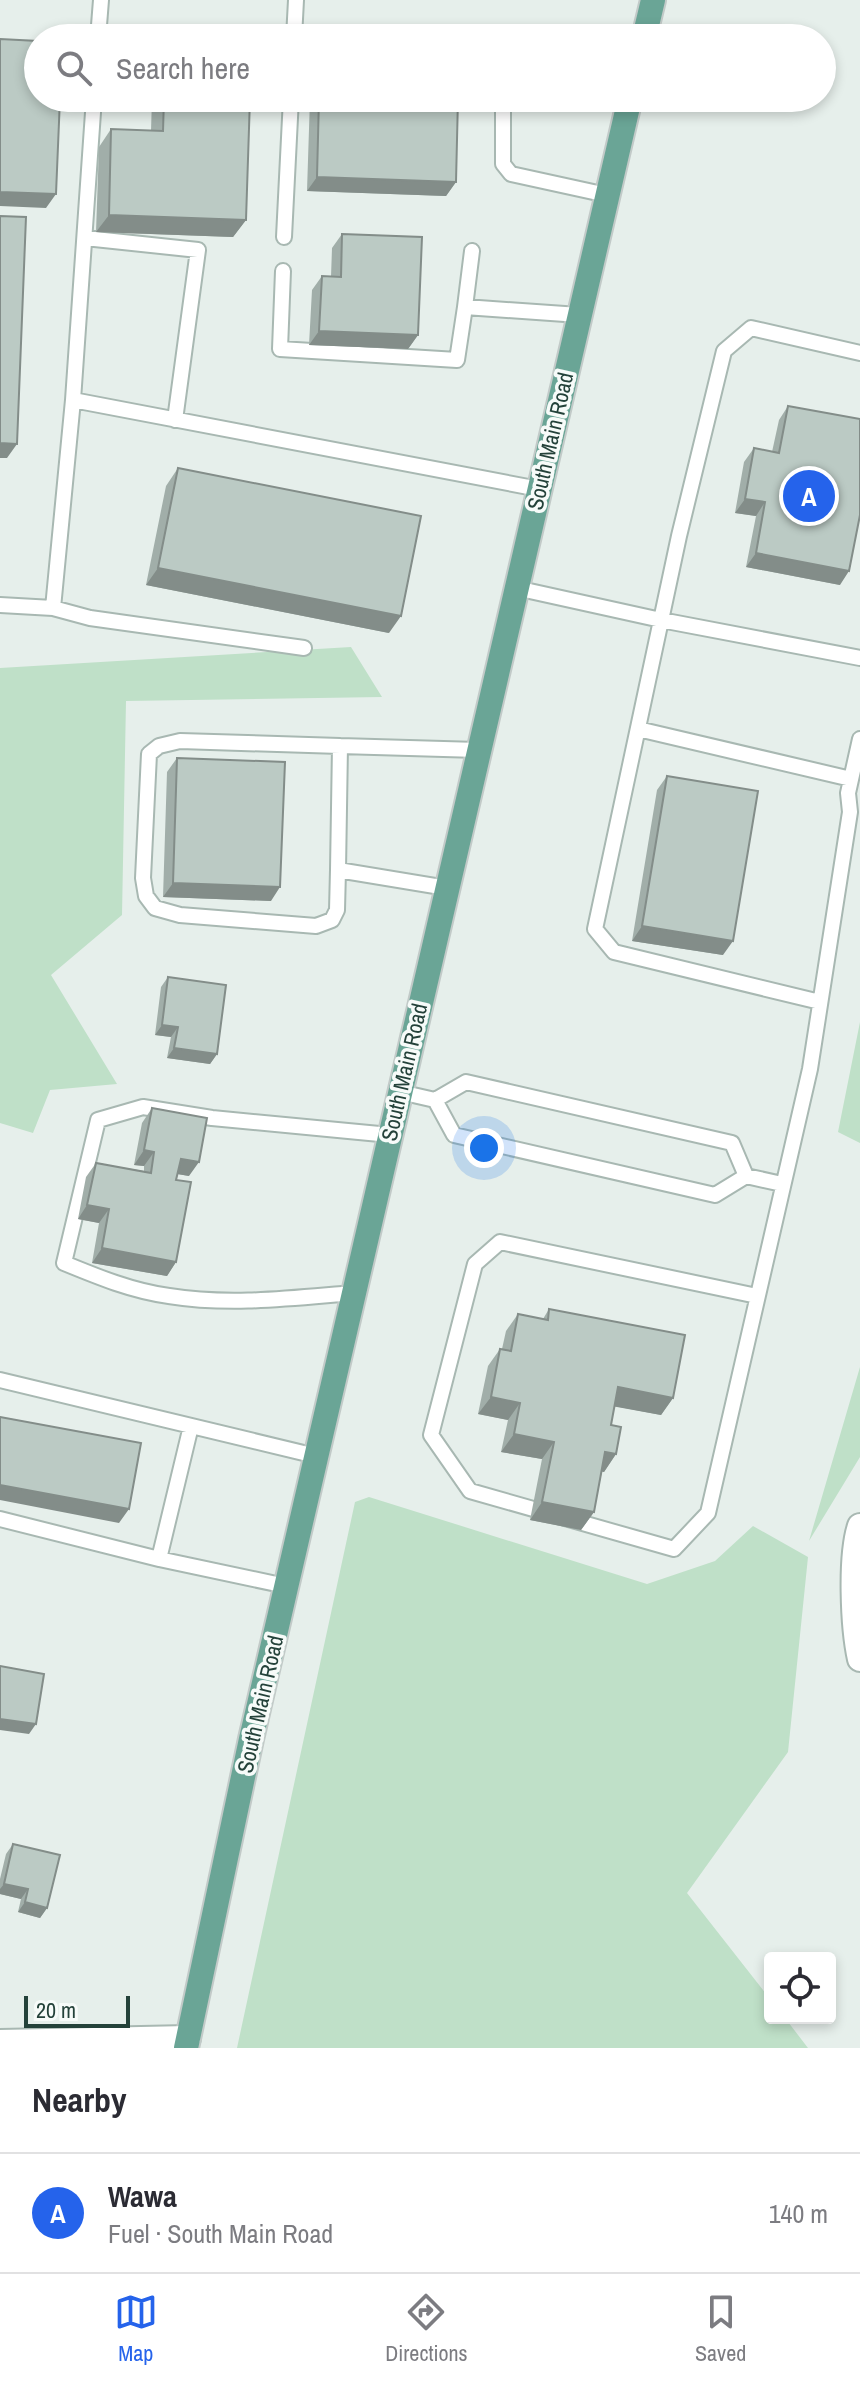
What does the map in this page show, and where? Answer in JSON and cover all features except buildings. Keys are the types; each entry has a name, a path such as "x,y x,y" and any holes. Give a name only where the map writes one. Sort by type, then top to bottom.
{"main road":[{"path":"647,24 653,0"},
{"name":"South Main Road","path":"187,2043 251,1739 627,112"}],"street":[{"path":"860,1526 854,1592 860,1659"},
{"path":"0,2042 187,2043"}],"lane":[{"path":"99,24 101,0"},
{"path":"295,24 296,0"},
{"path":"53,608 73,400 93,112"},
{"path":"284,237 290,112"},
{"path":"503,112 503,164 511,174 607,195"},
{"path":"85,238 198,250 175,420"},
{"path":"283,271 280,349 457,360 472,251"},
{"path":"465,307 579,315"},
{"path":"820,1002 614,952 595,929 679,536 724,351 751,328 860,353"},
{"path":"73,400 539,489"},
{"path":"516,588 661,620 860,658"},
{"path":"0,605 53,608 90,618 304,648"},
{"path":"638,729 851,779"},
{"path":"757,1296 500,1242 475,1264 431,1435 470,1491 674,1549 708,1513 810,1069 850,812 848,793 860,739"},
{"path":"340,746 337,910 332,920 316,926 180,915 155,908 146,896 143,878 149,754 159,746 180,741 478,750"},
{"path":"338,870 447,888"},
{"path":"400,1092 435,1100 466,1082 732,1143 746,1176"},
{"path":"435,1100 454,1135 715,1195 746,1176 782,1184"},
{"path":"354,1293 245,1302 169,1296 107,1281 64,1263 98,1120 143,1107 212,1118 390,1135"},
{"path":"0,1380 316,1456"},
{"path":"159,1559 191,1426"},
{"path":"0,1519 159,1559 286,1586"}],"green space":[{"path":"351,647 382,697 126,701 122,915 51,975 117,1084 50,1090 33,1133 0,1123 0,668"},
{"path":"860,1022 860,1143 838,1132"},
{"path":"860,1367 860,1457 809,1541"},
{"path":"369,1497 647,1584 715,1561 753,1526 808,1557 788,1752 687,1893 764,1991 764,2024 790,2024 808,2048 237,2048 355,1502"}],"place":[{"name":"Wawa","path":"809,496"}]}
